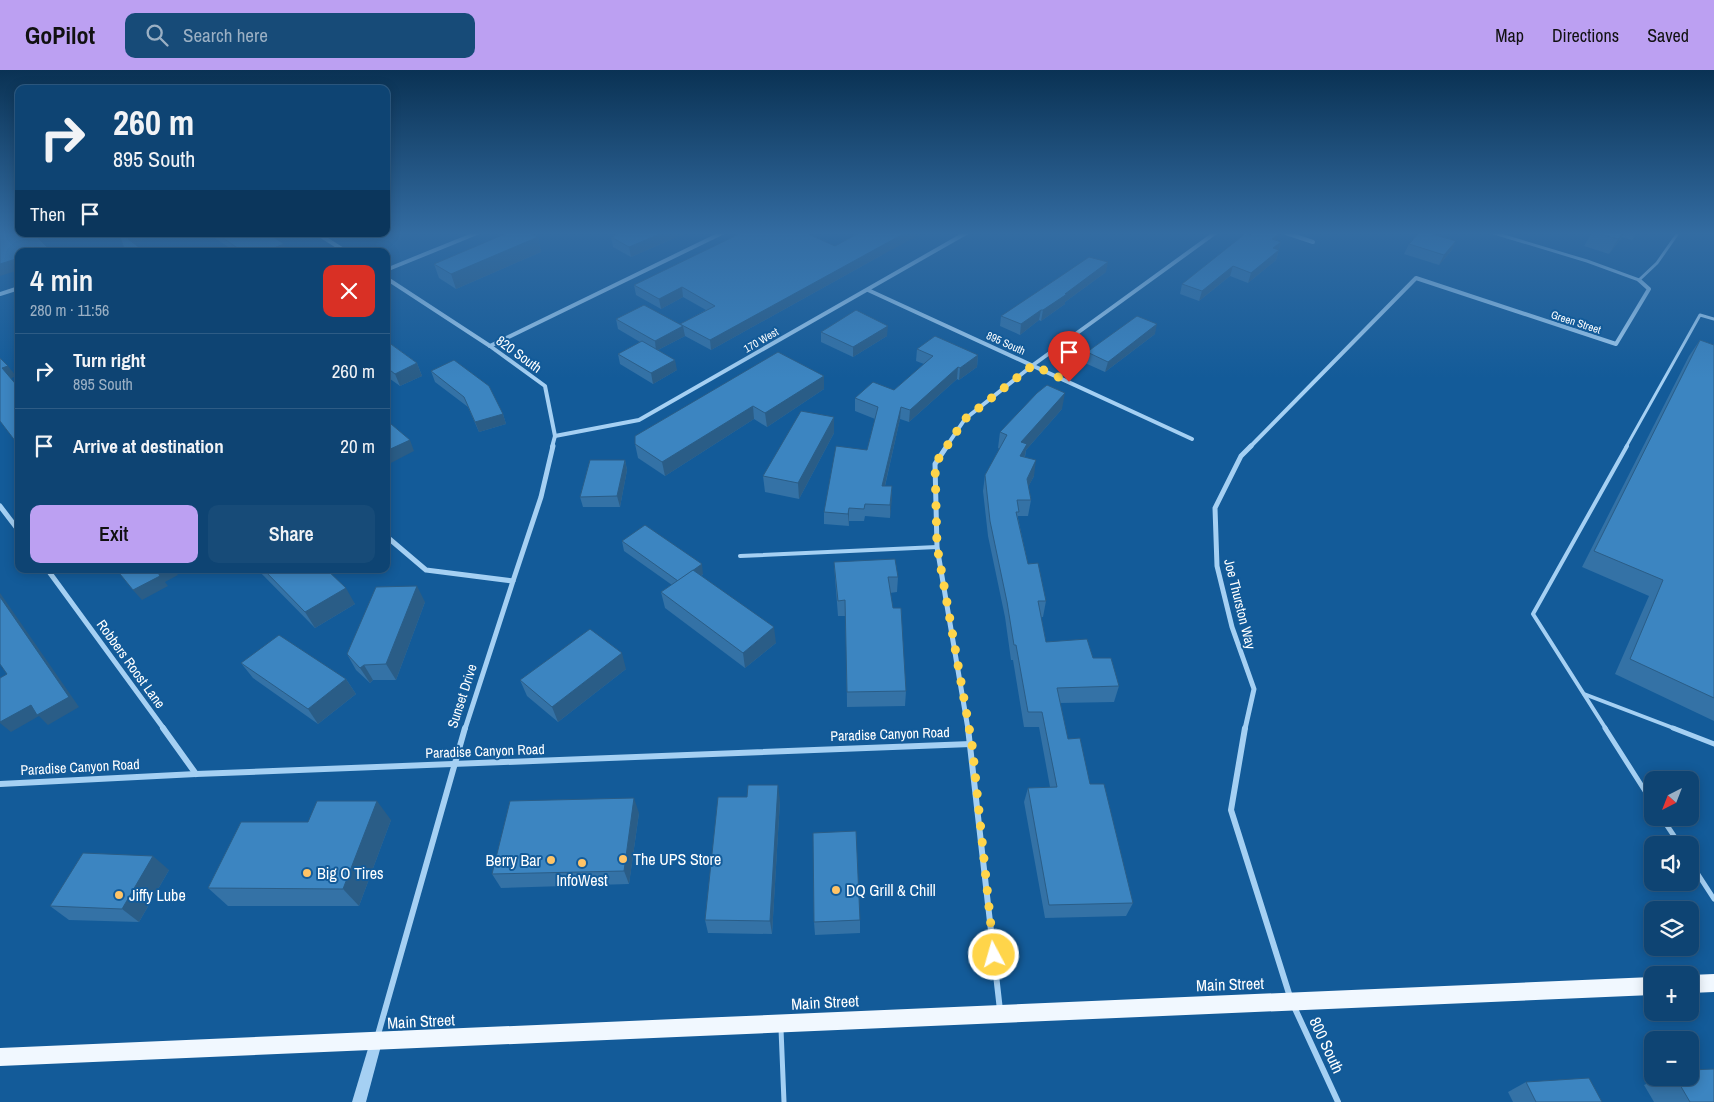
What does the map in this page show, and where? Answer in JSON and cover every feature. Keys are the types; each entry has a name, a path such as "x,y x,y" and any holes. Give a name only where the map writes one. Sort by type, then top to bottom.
{"main road":[{"path":"1699,984 1714,983"},
{"name":"Main Street","path":"0,1057 1644,986"}],"street":[{"name":"820 South","path":"391,281 490,346 545,386 556,436 541,497 513,581"},
{"path":"490,346 623,281"},
{"name":"170 West","path":"556,436 639,420 883,281"},
{"path":"1000,1013 972,744 937,546 935,464 965,419 1033,365 1149,281"},
{"name":"Joe Thurston Way","path":"1291,1000 1231,810 1241,746 1254,689 1232,627 1216,566 1215,508 1241,456 1413,281"},
{"name":"Green Street","path":"1426,281 1616,344 1649,289 1640,281"},
{"path":"0,294 15,289"},
{"name":"895 South","path":"868,290 1192,439"},
{"path":"0,506 15,526"},
{"path":"390,539 426,570 513,581"},
{"name":"Robbers Roost Lane","path":"50,573 196,774"},
{"name":"Sunset Drive","path":"376,1042 453,765 513,581"},
{"name":"Paradise Canyon Road","path":"0,784 196,774 972,744"},
{"name":"800 South","path":"1291,1000 1338,1102"},
{"path":"358,1102 376,1042"}],"lane":[{"path":"1644,789 1533,614 1700,315 1714,319"},
{"path":"740,556 937,546"},
{"path":"1584,694 1714,744"},
{"path":"1699,876 1714,899"},
{"path":"781,1023 784,1102"}],"building":[{"path":"642,281 817,281 710,340 680,324 715,306 682,287 659,299 634,285"},
{"path":"1053,281 1082,281 1065,294 1067,294 1021,324 1001,316"},
{"path":"1186,281 1214,281 1202,291 1182,284"},
{"path":"644,305 683,326 655,341 616,319"},
{"path":"856,310 888,326 853,347 821,332"},
{"path":"1137,316 1157,324 1108,362 1087,352"},
{"path":"935,336 978,355 960,368 958,367 910,410 901,407 882,486 892,486 890,505 865,504 864,509 849,508 848,514 824,512 836,446 867,450 878,407 855,398 873,382 894,390 933,356 917,349"},
{"path":"1700,340 1714,345 1714,698 1630,659 1663,580 1594,551"},
{"path":"642,341 675,360 651,373 618,354"},
{"path":"390,343 417,363 395,374 390,370"},
{"path":"778,352 824,376 765,413 753,406 662,462 635,444 635,436"},
{"path":"0,358 8,366 2,368 15,383 15,441 0,421"},
{"path":"454,360 489,386 503,414 475,422 464,397 431,371"},
{"path":"1047,385 1065,393 1021,442 1027,444 1020,456 1036,460 1027,479 1031,500 1017,500 1019,512 1016,512 1028,564 1038,563 1046,601 1038,601 1046,642 1087,639 1093,658 1111,658 1119,686 1057,688 1068,739 1080,738 1090,784 1104,784 1133,903 1049,905 1028,788 1057,787 1042,712 1028,712 990,521 985,475 1007,435 1000,432"},
{"path":"801,411 834,417 798,483 763,476"},
{"path":"391,424 410,440 390,449"},
{"path":"590,460 625,460 617,496 580,497"},
{"path":"645,525 702,564 678,581 622,541"},
{"path":"895,559 898,577 888,577 893,608 901,608 906,691 847,692 845,600 838,601 834,562"},
{"path":"693,570 774,627 743,653 661,592"},
{"path":"119,573 158,573 160,576 133,590"},
{"path":"267,573 330,573 346,588 305,612"},
{"path":"417,586 386,664 364,665 360,668 347,654 376,587"},
{"path":"0,597 69,697 37,715 31,705 0,722 0,678 7,674 0,664"},
{"path":"590,629 622,653 552,707 520,680"},
{"path":"279,635 346,679 308,709 241,663"},
{"path":"748,785 778,785 770,921 705,920 718,797 747,797"},
{"path":"634,798 624,871 492,874 510,801"},
{"path":"317,801 377,801 343,889 208,888 241,822 308,822"},
{"name":"DQ Grill & Chill","path":"856,831 860,920 814,922 813,833"},
{"path":"83,853 153,856 122,909 50,906"},
{"path":"1714,1069 1714,1102 1690,1102 1681,1086 1699,1086 1699,1070"},
{"path":"1589,1078 1602,1102 1536,1102 1526,1082"}],"place":[{"name":"The UPS Store","path":"623,859"},
{"name":"Berry Bar","path":"551,860"},
{"name":"InfoWest","path":"582,863"},
{"name":"Big O Tires","path":"307,873"},
{"name":"DQ Grill & Chill","path":"836,890"},
{"name":"Jiffy Lube","path":"119,895"}],"route":[{"path":"994,955 972,744 937,546 935,464 965,419 1033,365 1069,382"}]}
